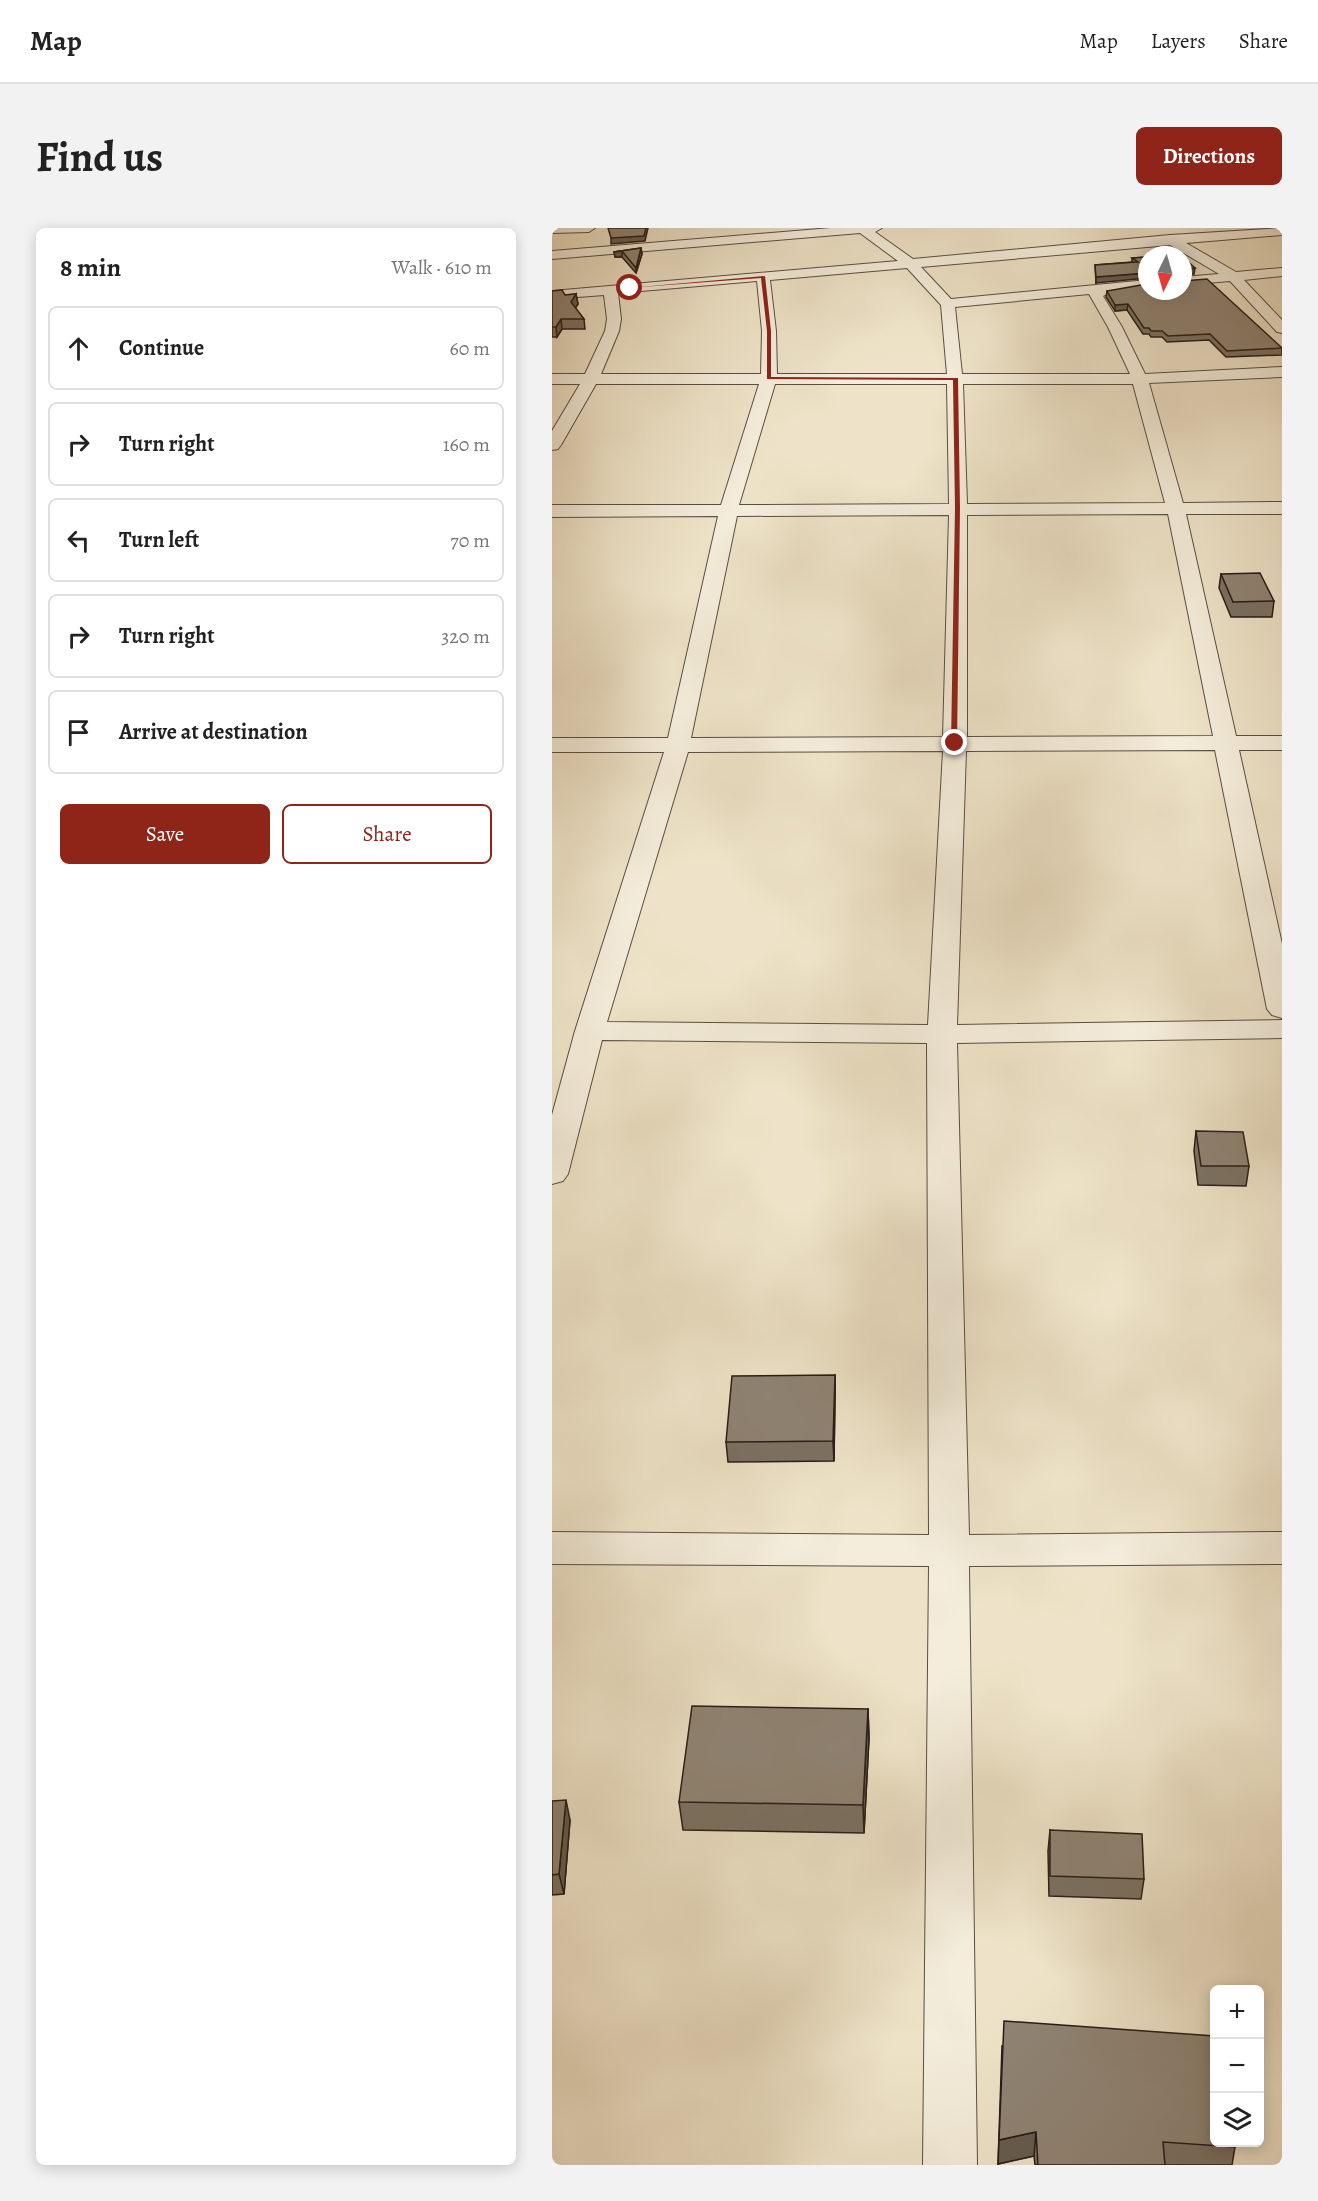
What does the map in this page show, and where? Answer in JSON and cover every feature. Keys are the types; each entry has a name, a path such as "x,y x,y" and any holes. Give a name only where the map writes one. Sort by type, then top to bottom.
{"street":[{"path":"552,229 588,228"},
{"path":"602,228 595,244 598,252 630,288"},
{"path":"552,255 866,228 910,263 948,304 955,378 958,508 955,743 942,1034 949,1551 950,2165"},
{"path":"1153,228 1233,276 1279,322"},
{"path":"552,295 1282,231"},
{"path":"1192,280 1282,272"},
{"path":"552,1174 590,1031 678,746 729,509 769,378 769,331 763,277"},
{"path":"948,304 1070,291 1103,291 1138,285"},
{"path":"552,445 591,379 612,331 614,319 610,289"},
{"path":"1103,291 1115,327 1140,379 1176,509 1282,1009"},
{"path":"552,379 1140,379 1282,372"},
{"path":"552,511 1282,508"},
{"path":"552,746 1282,743"},
{"path":"590,1031 942,1034 1282,1029"},
{"path":"552,1548 949,1551 1282,1548"}],"building":[{"path":"608,228 646,228 644,236 611,238"},
{"path":"641,248 636,268 622,251 614,252"},
{"path":"1138,262 1138,274 1096,277 1095,265"},
{"path":"1207,279 1282,348 1227,351 1210,334 1168,336 1162,331 1151,331 1149,328 1144,328 1128,304 1115,305 1107,291 1138,286 1138,300 1192,300 1192,280"},
{"path":"562,290 565,295 576,294 571,302 584,319 561,319 556,327 552,327 552,291"},
{"path":"1260,573 1274,601 1233,602 1221,574"},
{"path":"1196,1131 1243,1132 1249,1166 1201,1166"},
{"path":"835,1375 833,1441 726,1442 732,1376"},
{"path":"692,1706 868,1709 863,1805 679,1802"},
{"path":"566,1800 559,1874 552,1875 552,1801"},
{"path":"1050,1830 1142,1834 1144,1879 1050,1876"},
{"path":"1004,2021 1210,2036 1210,2145 1163,2142 1165,2165 1038,2165 1036,2132 999,2140"}],"route":[{"path":"630,288 763,277 769,331 769,378 955,378 958,508 955,743"}]}
